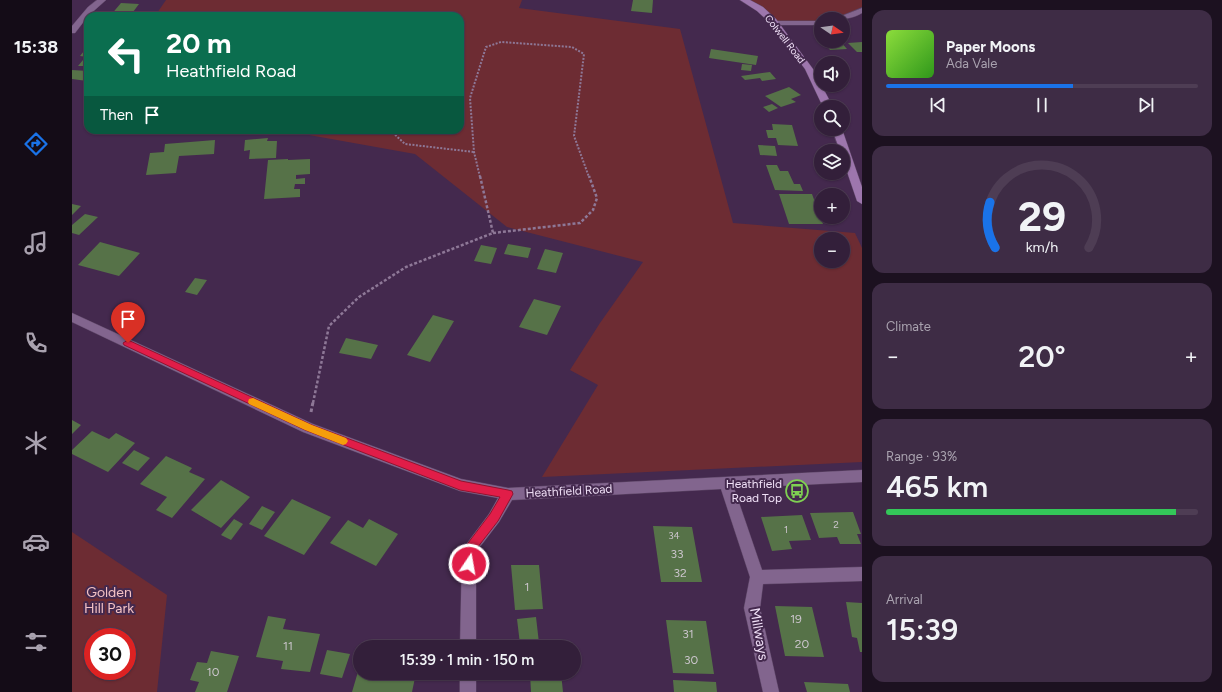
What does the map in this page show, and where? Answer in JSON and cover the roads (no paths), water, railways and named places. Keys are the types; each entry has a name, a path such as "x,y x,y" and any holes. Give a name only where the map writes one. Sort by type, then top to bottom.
{"main road":[{"name":"Colwell Road","path":"744,0 760,8 775,23 809,70 824,100"},
{"path":"839,136 862,200"}],"street":[{"path":"88,12 102,0"},
{"path":"850,15 862,10"},
{"path":"72,31 84,17"},
{"path":"775,23 814,23"},
{"name":"Heathfield Road","path":"72,317 308,428 460,486 508,494 862,476"},
{"name":"Millways","path":"726,484 757,577 752,608 770,692"},
{"path":"468,640 469,550 494,518 508,494"},
{"path":"757,577 862,574"},
{"path":"468,680 468,692"}],"place":[{"name":"Heathfield Road Top","path":"797,491"}],"park label":[{"name":"Golden Hill Park","path":"109,600"}]}
